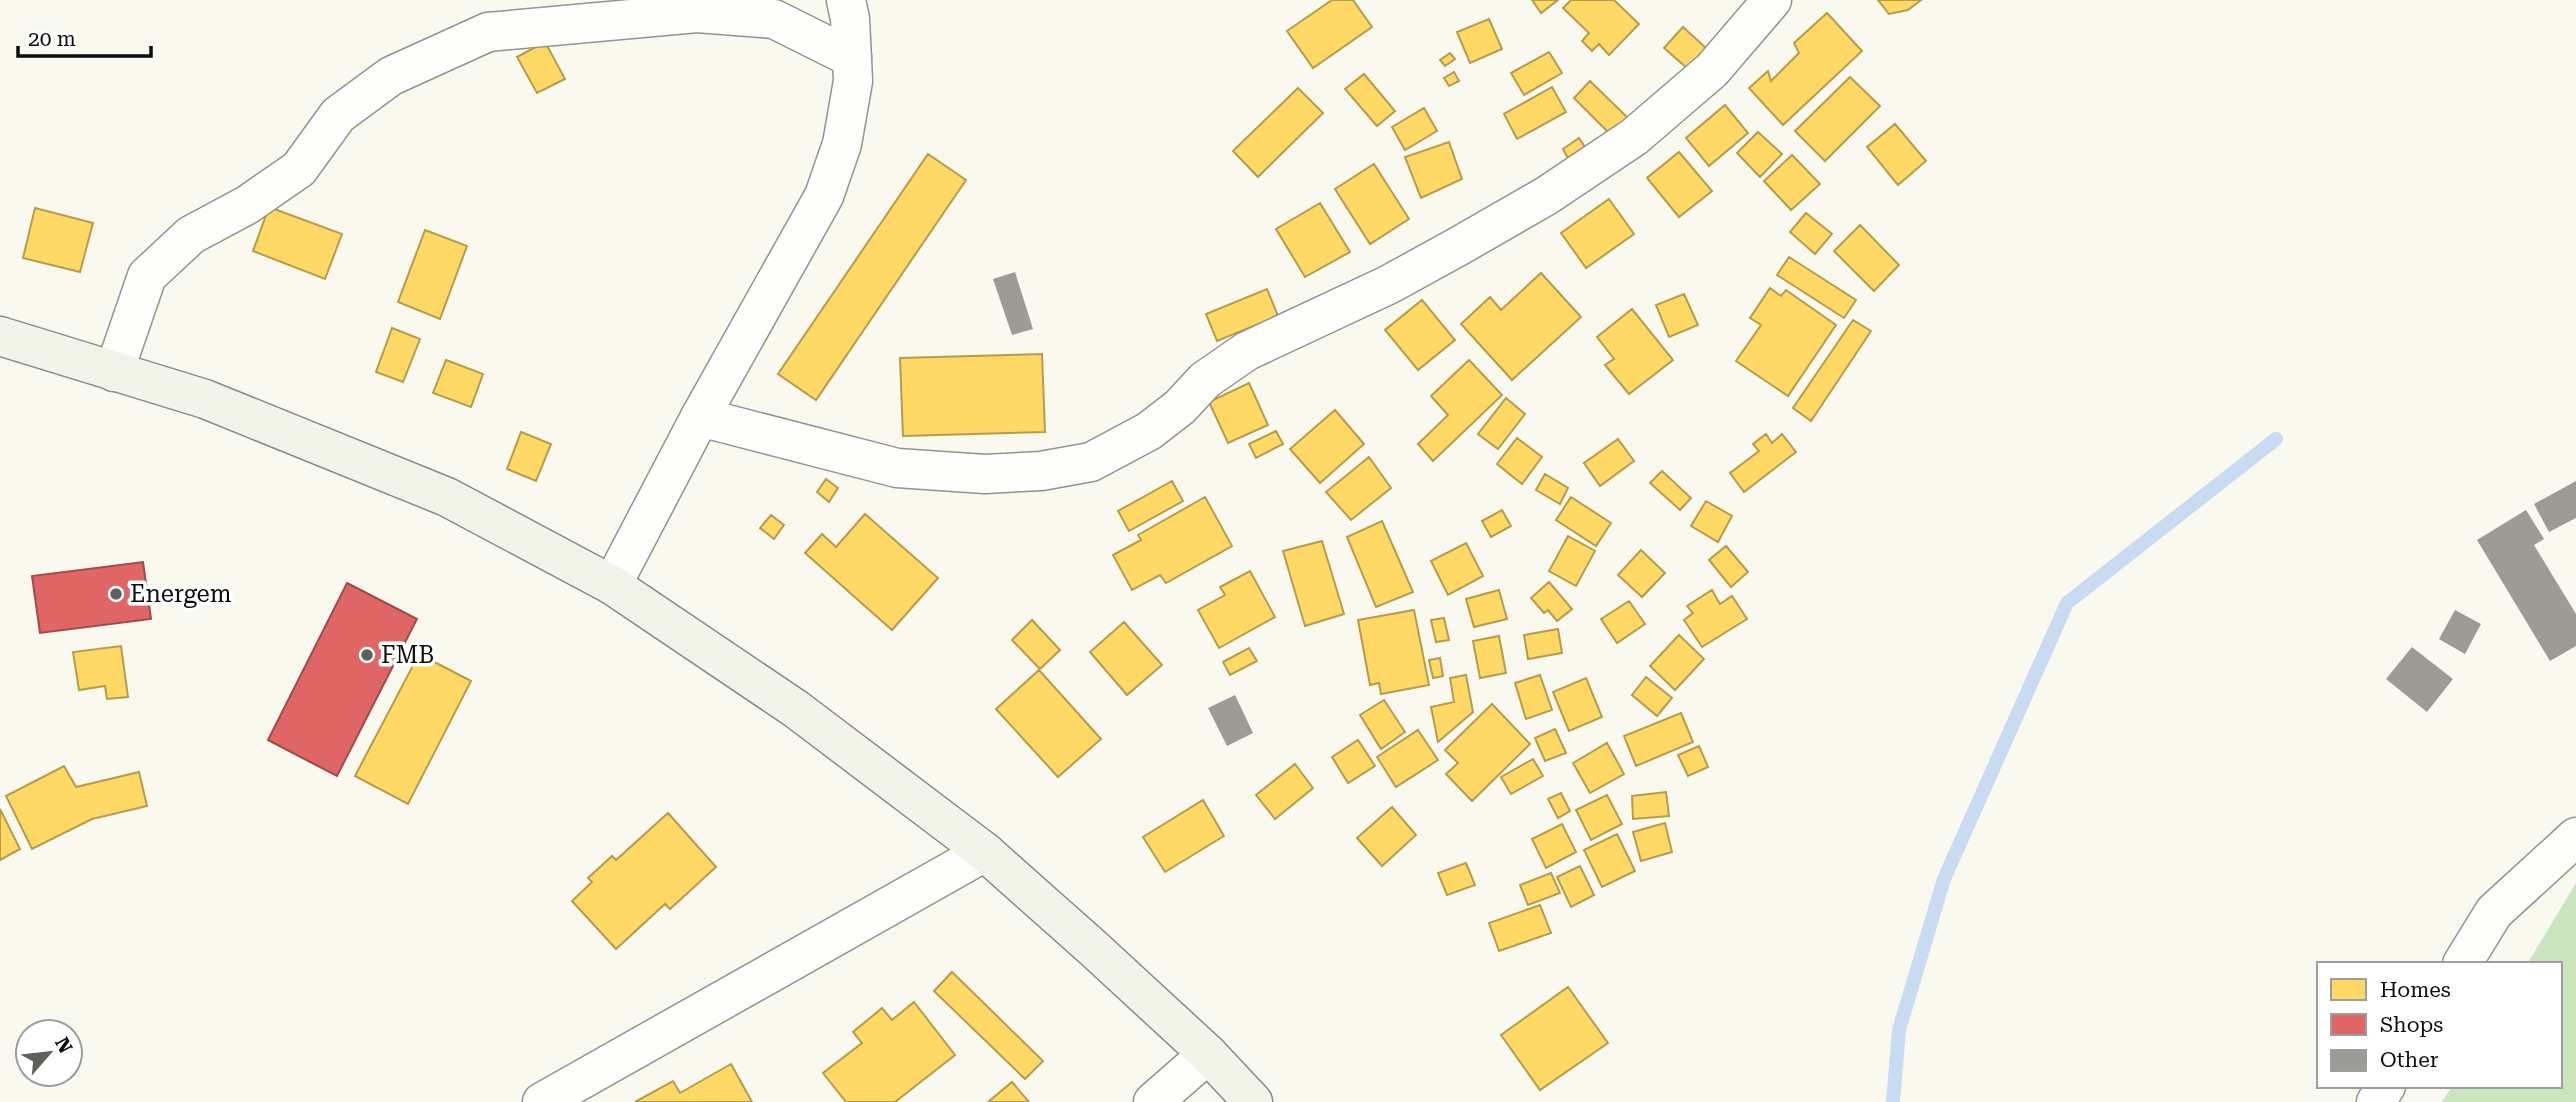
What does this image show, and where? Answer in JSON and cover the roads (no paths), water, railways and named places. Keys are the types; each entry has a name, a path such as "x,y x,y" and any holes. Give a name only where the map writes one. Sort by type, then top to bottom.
{"main road":[{"path":"0,336 205,399 447,497 612,585 796,709 985,852 1208,1054 1253,1102"}],"street":[{"path":"612,585 700,417 824,196 842,144 853,81 850,19 846,0"},
{"path":"700,417 897,468 985,474 1041,471 1091,462 1149,431 1180,407 1205,380 1247,351 1388,285 1448,253 1546,196 1634,137 1712,70 1772,0"},
{"path":"114,372 147,276 191,234 247,205 299,169 338,114 391,76 488,32 697,13 774,19 852,58"},
{"path":"2463,962 2494,912 2576,837"},
{"path":"542,1102 985,852"},
{"path":"1153,1102 1208,1054"}],"waterway":[{"path":"1893,1102 1899,1030 1944,879 2067,603 2276,439"}],"place":[{"name":"Energem","path":"116,594"},
{"name":"FMB","path":"367,655"}]}
